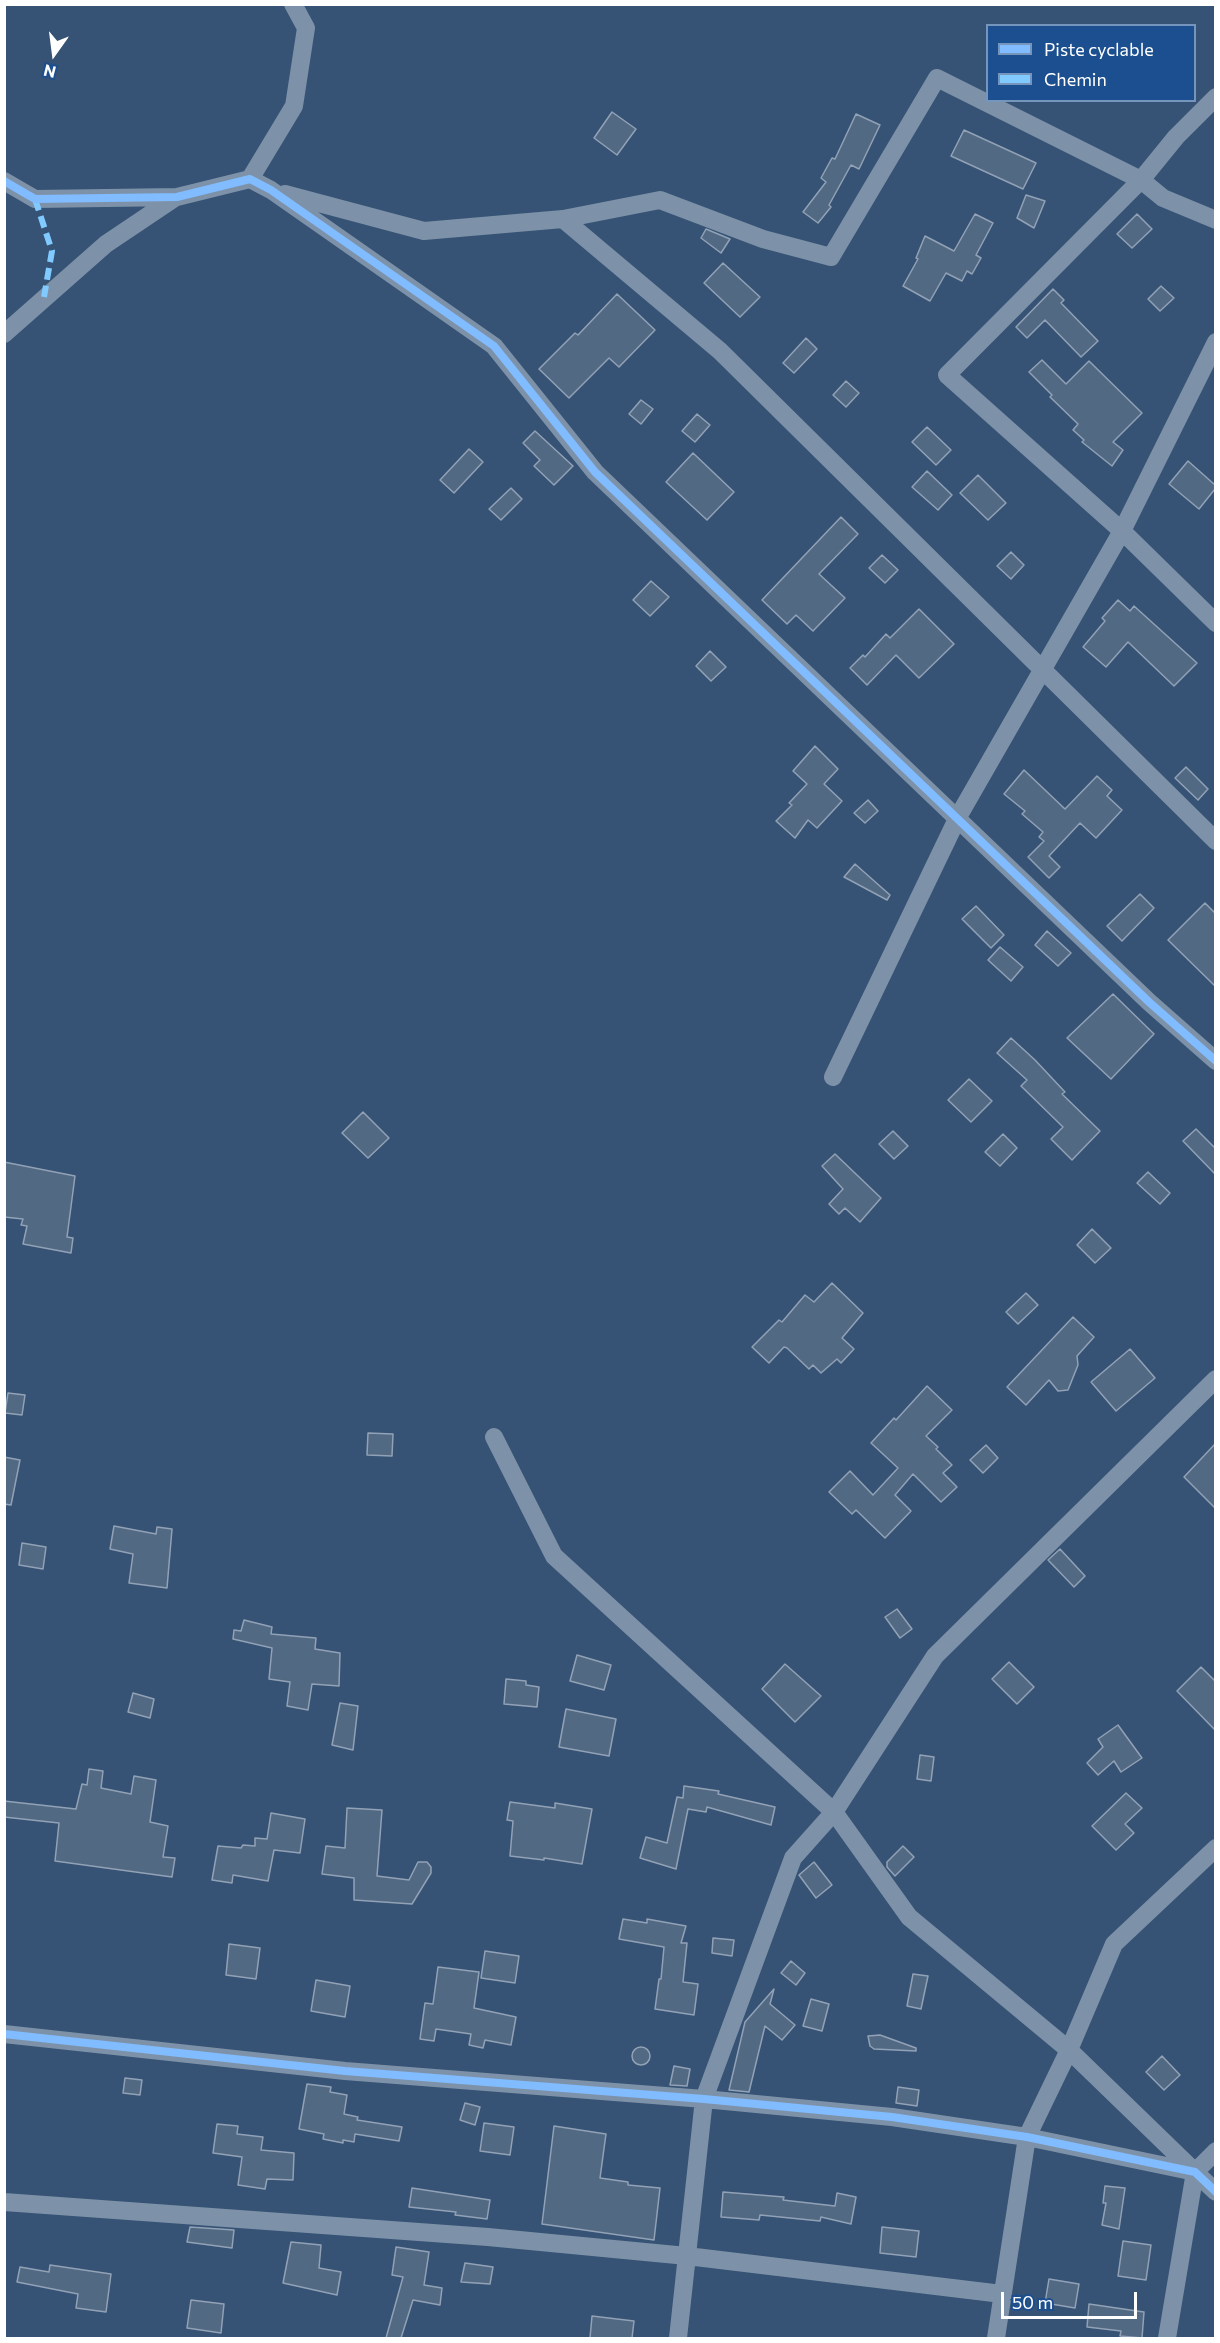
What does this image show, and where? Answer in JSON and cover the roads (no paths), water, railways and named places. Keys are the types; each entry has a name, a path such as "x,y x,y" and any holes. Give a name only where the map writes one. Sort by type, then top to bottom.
{"street":[{"path":"250,179 294,106 306,28 293,4"},
{"path":"271,190 424,231 562,219 660,200 763,239 831,257 937,78 1141,180 1163,198 1215,220"},
{"path":"1215,97 1176,137 1141,180 947,375 1122,531 1215,623"},
{"path":"4,181 35,199 177,197 250,179 271,190 494,346 595,472 1149,1002 1215,1061"},
{"path":"4,334 106,244 177,197"},
{"path":"562,219 720,351 1215,841"},
{"path":"833,1077 958,817 1122,531 1215,342"},
{"path":"678,2338 704,2099 793,1858 834,1812 935,1656 1215,1379"},
{"path":"494,1437 554,1556 834,1812 909,1917 1069,2050 1215,2192"},
{"path":"996,2338 1027,2137 1069,2050 1114,1944 1215,1848"},
{"path":"4,2034 345,2072 704,2099 892,2117 1027,2137 1195,2172"},
{"path":"1167,2338 1195,2172 1215,2151"},
{"path":"4,2202 488,2237 687,2256 1002,2294"}]}
